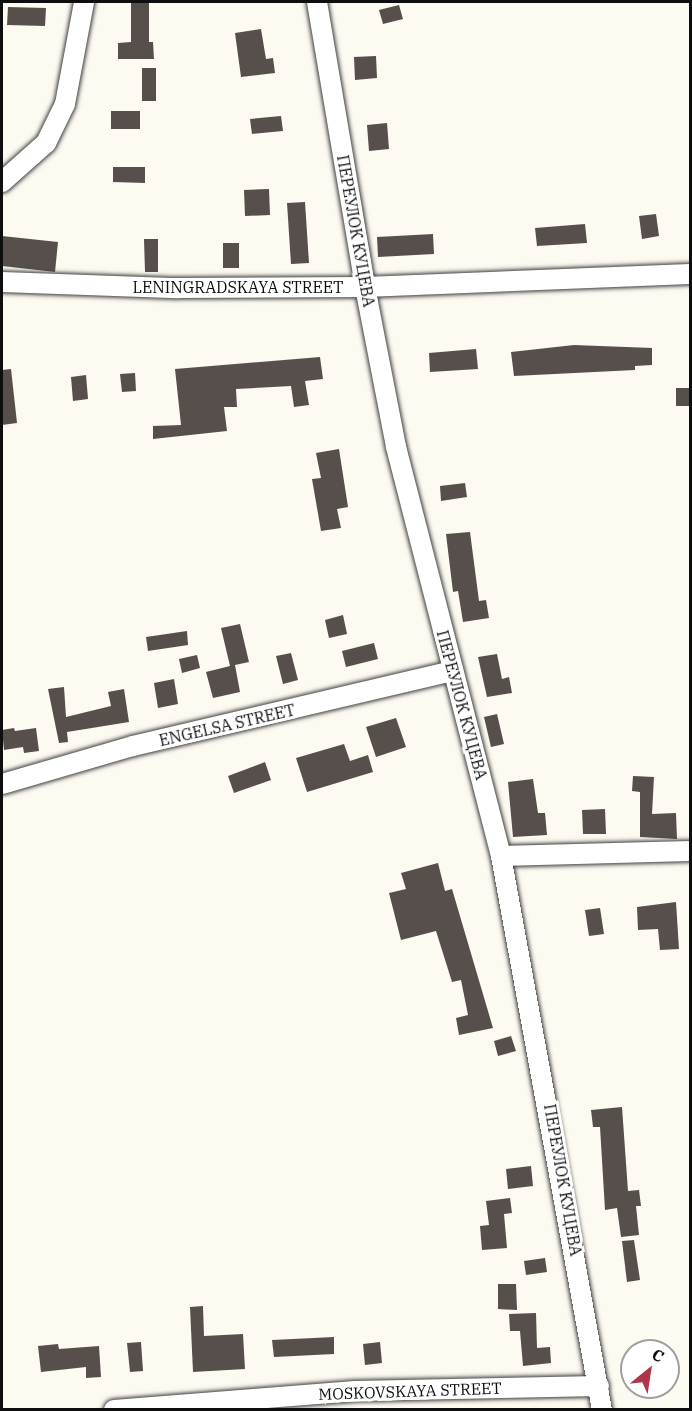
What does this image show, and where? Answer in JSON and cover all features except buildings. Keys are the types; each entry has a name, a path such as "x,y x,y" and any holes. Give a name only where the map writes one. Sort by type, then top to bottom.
{"street":[{"path":"6,179 46,143 65,104 84,2"},
{"name":"ПЕРЕУЛОК КУЦЕВА","path":"317,2 365,287 396,447 501,856 602,1410"},
{"name":"LENINGRADSKAYA STREET","path":"2,282 178,288 365,287 690,274"},
{"name":"ENGELSA STREET","path":"2,784 133,746 453,671"},
{"path":"501,856 690,851"},
{"name":"MOSKOVSKAYA STREET","path":"114,1410 355,1391 599,1386"}]}
